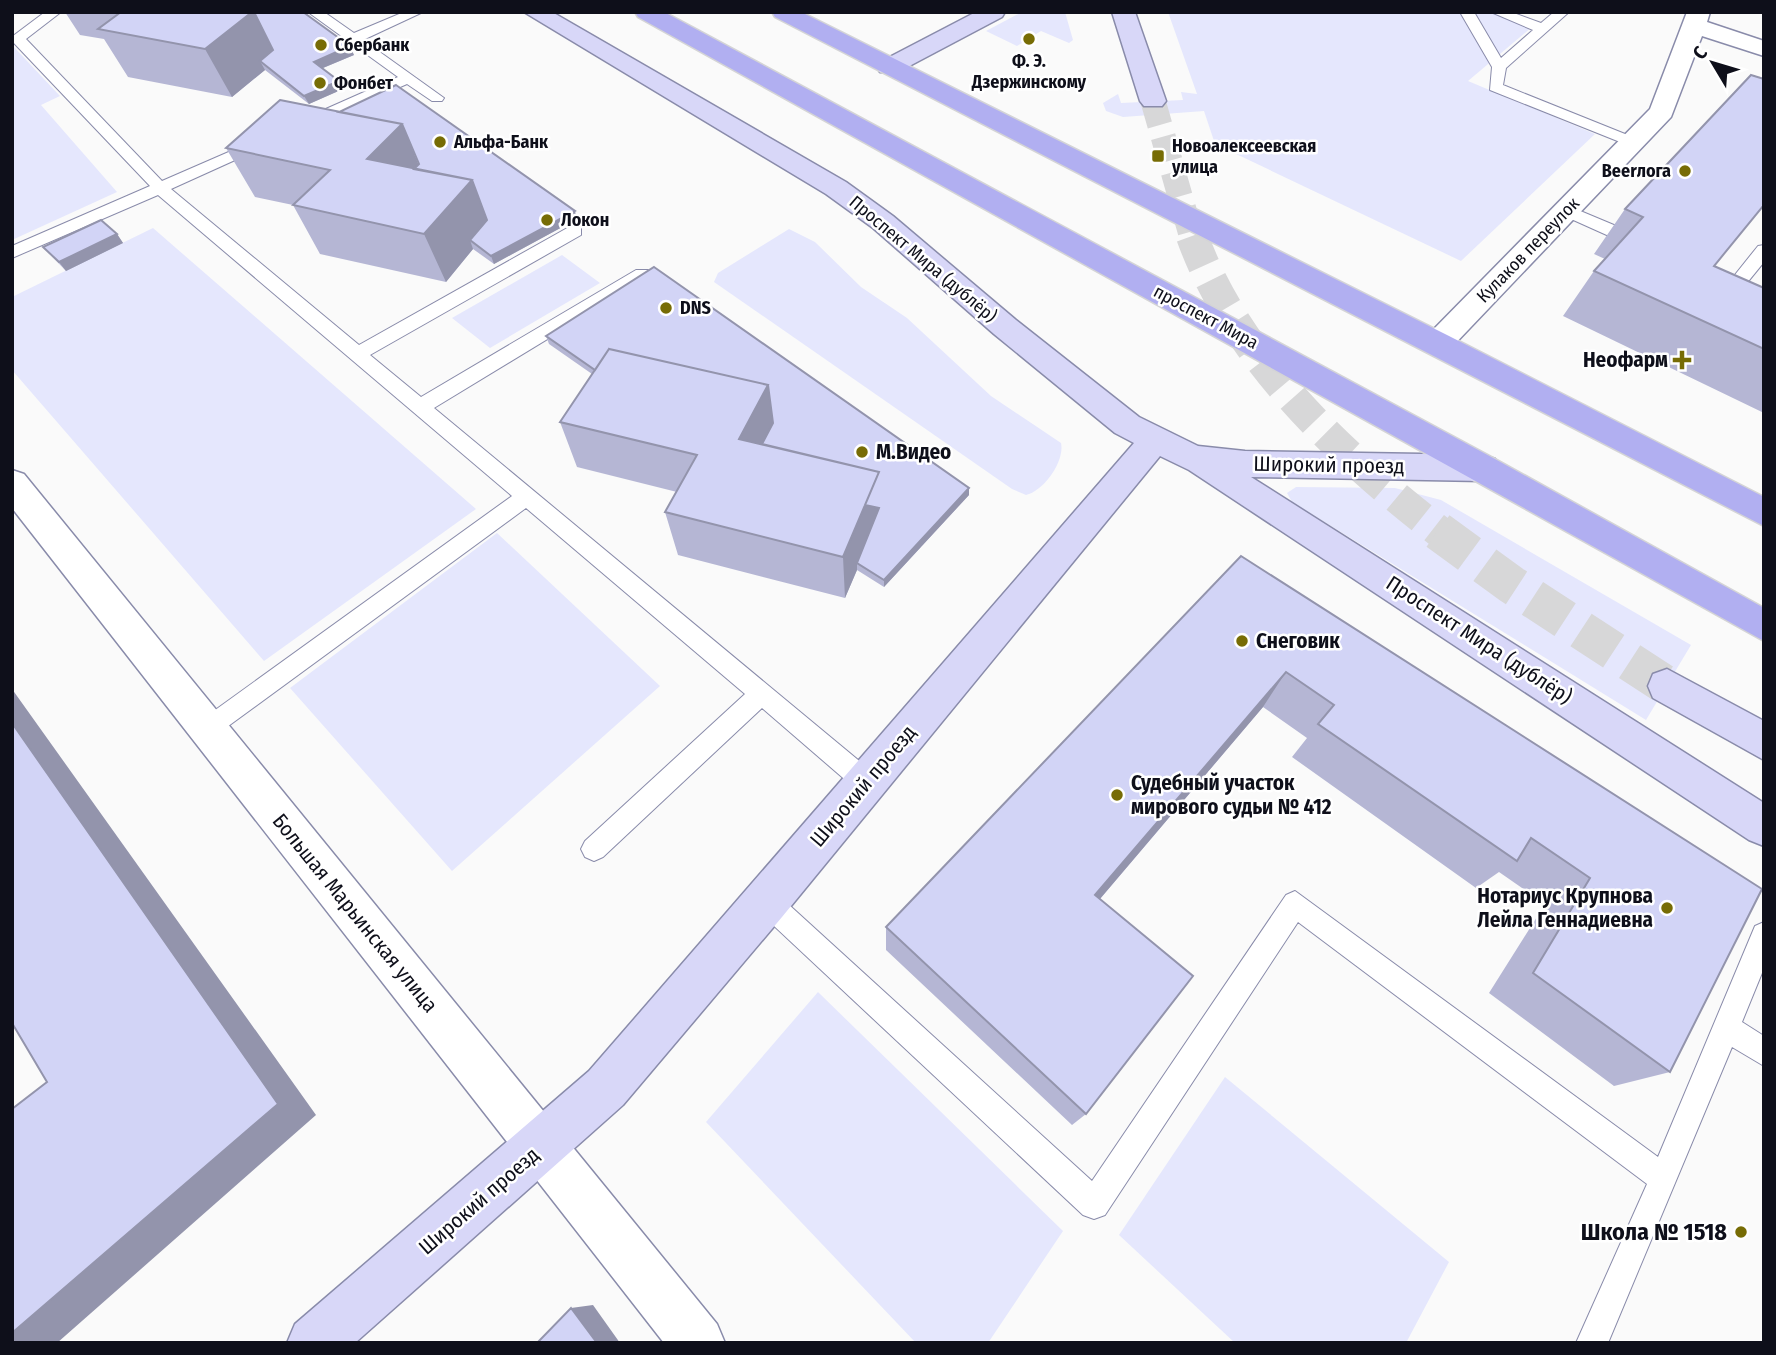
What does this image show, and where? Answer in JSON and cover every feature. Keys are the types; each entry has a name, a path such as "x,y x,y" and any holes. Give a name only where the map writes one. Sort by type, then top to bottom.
{"main road":[{"name":"проспект Мира","path":"646,12 1483,468 1764,626"},
{"path":"783,12 1438,343 1764,513"}],"street":[{"name":"Проспект Мира (дублёр)","path":"535,12 836,188 883,222 1005,327 1106,408 1282,512 1764,826"},
{"path":"889,67 994,12"},
{"path":"1124,12 1153,101"},
{"path":"1697,19 1764,49"},
{"name":"Кулаков переулок","path":"1438,343 1566,210 1635,143 1662,112 1697,19"},
{"name":"Широкий проезд","path":"334,1336 606,1088 767,902 866,782 1173,449 1245,464 1483,468"},
{"name":"Большая Марьинская улица","path":"12,483 26,524 208,728 698,1343"},
{"path":"1667,686 1764,743"}],"lane":[{"path":"54,12 18,39 160,188 866,782"},
{"path":"315,12 438,99"},
{"path":"353,39 416,12"},
{"path":"1466,12 1499,67"},
{"path":"1498,12 1543,29"},
{"path":"1562,12 1499,67 1495,87 1635,143"},
{"path":"296,127 408,78"},
{"path":"12,253 272,138"},
{"path":"1566,210 1615,232"},
{"path":"357,354 575,231"},
{"path":"1722,302 1764,250"},
{"path":"421,407 642,274"},
{"path":"1717,277 1736,285"},
{"path":"208,728 526,497"},
{"path":"594,849 761,694"},
{"path":"767,902 1094,1204 1295,904 1664,1179"},
{"path":"1592,1343 1664,1179 1764,935"},
{"path":"1726,1027 1764,1052"}],"shaded area":[{"path":"1022,12 1065,12 1073,40 1069,43 1041,31 1017,46 986,31"},
{"path":"1168,12 1492,12 1532,27 1468,81 1595,134 1461,261 1215,144 1204,111 1123,117 1106,111 1103,103 1118,94 1121,103 1183,100 1181,92 1197,94"},
{"path":"12,45 60,96 41,105 117,192 12,240"},
{"path":"153,228 476,509 264,661 12,370 12,297"},
{"path":"789,229 815,242 861,287 907,318 991,396 1061,443 1060,458 1052,474 1040,488 1026,495 1012,489 714,282 718,273"},
{"path":"562,255 600,283 490,348 452,318"},
{"path":"1296,487 1395,488 1441,500 1691,645 1646,720 1292,502 1287,493"},
{"path":"497,533 660,686 452,871 290,688"},
{"path":"818,992 1063,1231 988,1343 916,1343 706,1122"},
{"path":"1225,1077 1449,1262 1406,1343 1235,1343 1119,1235"}],"building":[{"path":"121,12 252,12 205,49 98,29"},
{"path":"254,12 303,12 350,46 314,62 339,81 304,96 260,61 273,50"},
{"path":"1751,75 1764,79 1764,205 1714,266 1764,288 1764,349 1594,271 1643,217 1625,209"},
{"path":"396,85 575,211 491,256 470,240 487,220 472,180 414,169 419,164 402,124 339,112"},
{"path":"280,100 402,124 367,159 472,180 424,234 293,205 330,170 226,148"},
{"path":"101,220 117,234 59,262 43,247"},
{"path":"654,267 969,488 884,580 857,563 879,508 865,505 879,472 762,444 773,423 768,385 609,349 595,370 546,336"},
{"path":"609,349 768,385 739,439 879,472 843,557 665,512 697,455 560,422"},
{"path":"1241,556 1762,889 1670,1072 1533,973 1590,878 1531,838 1517,861 1318,724 1334,705 1286,672 1095,895 1193,976 1086,1114 886,927"},
{"path":"12,723 278,1104 12,1333 12,1109 47,1082 12,1023"},
{"path":"571,1308 597,1343 537,1343"}],"tunnel":[{"path":"1153,101 1192,238"},
{"path":"1192,236 1211,281 1235,323 1263,363 1329,437 1441,533"},
{"path":"1438,531 1512,585 1667,686"}],"place":[{"name":"Ф. Э. Дзержинскому","path":"1029,39"},
{"name":"Сбербанк","path":"321,45"},
{"name":"Фонбет","path":"320,83"},
{"name":"Альфа-Банк","path":"440,142"},
{"name":"Новоалексеевская улица","path":"1158,156"},
{"name":"Beerлога","path":"1685,171"},
{"name":"Локон","path":"547,220"},
{"name":"DNS","path":"666,308"},
{"name":"Неофарм","path":"1682,360"},
{"name":"М.Видео","path":"862,452"},
{"name":"Снеговик","path":"1242,641"},
{"name":"Судебный участок мирового судьи № 412","path":"1117,795"},
{"name":"Нотариус Крупнова Лейла Геннадиевна","path":"1667,908"},
{"name":"Школа № 1518","path":"1741,1232"}]}
